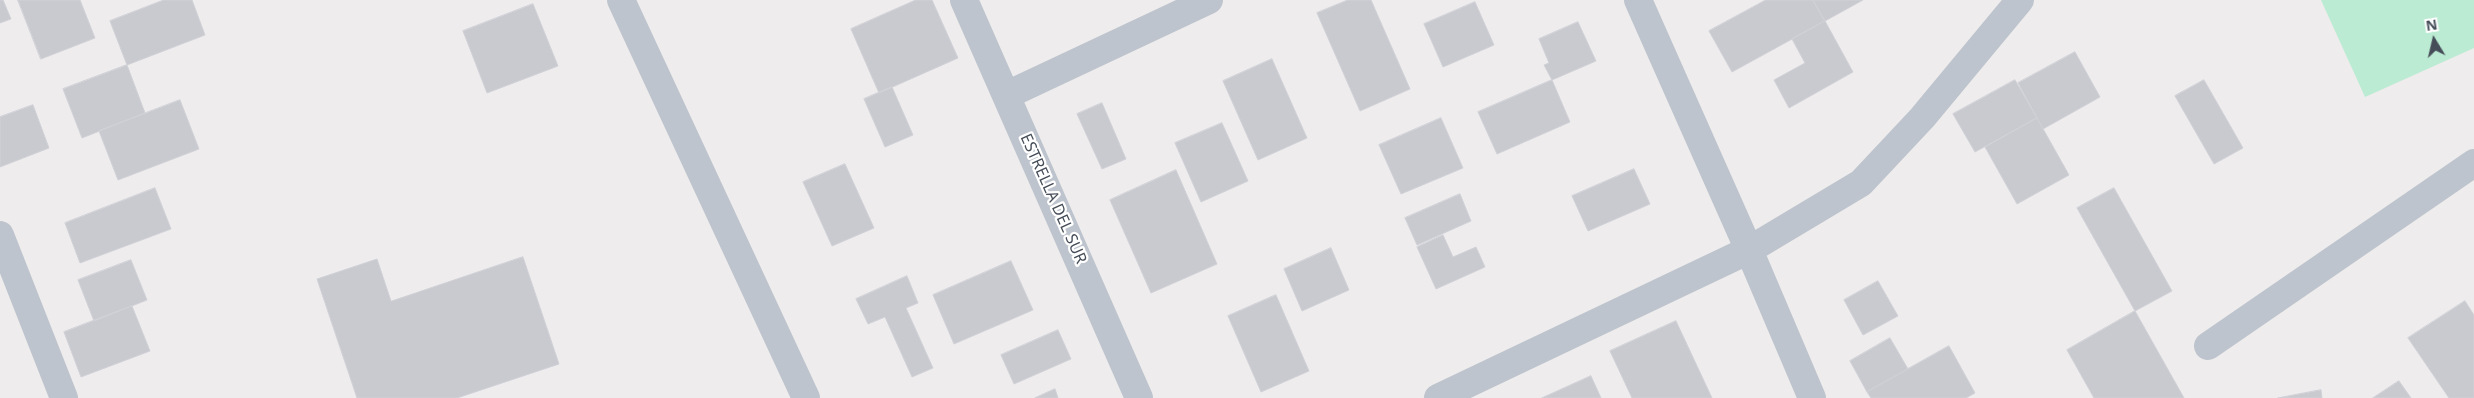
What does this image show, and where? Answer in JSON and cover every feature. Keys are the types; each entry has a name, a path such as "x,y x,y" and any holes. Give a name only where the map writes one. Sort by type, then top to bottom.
{"street":[{"path":"621,0 806,398"},
{"name":"ESTRELLA DEL SUR","path":"964,0 1140,398"},
{"path":"1007,95 1209,0"},
{"path":"1638,0 1749,250 1812,398"},
{"path":"1438,398 1749,250 1861,183 1922,118 2020,0"},
{"path":"2208,346 2474,163"},
{"path":"0,234 64,398"}],"green space":[{"path":"2321,0 2474,0 2474,48 2365,97"}],"building":[{"path":"0,0 3,0 11,19 0,23"},
{"path":"18,0 80,0 95,38 41,59"},
{"path":"164,0 192,0 205,35 127,65 110,21"},
{"path":"916,0 932,0 958,58 879,93 851,29"},
{"path":"1348,0 1371,0 1410,89 1360,111 1317,13"},
{"path":"1766,0 1813,0 1825,21 1732,72 1709,31"},
{"path":"1813,0 1863,0 1825,21"},
{"path":"1475,2 1494,45 1443,67 1424,24"},
{"path":"533,4 558,66 487,93 463,31"},
{"path":"1825,21 1853,72 1789,108 1774,80 1805,63 1792,39"},
{"path":"1578,22 1596,61 1552,80 1544,65 1549,63 1539,39"},
{"path":"2075,52 2100,97 2043,129 2018,83"},
{"path":"1272,59 1307,138 1258,160 1223,81"},
{"path":"127,65 145,113 82,138 63,89"},
{"path":"1552,80 1570,122 1497,154 1478,112"},
{"path":"2015,80 2037,118 1975,152 1953,114"},
{"path":"2204,80 2243,148 2214,164 2175,96"},
{"path":"892,87 913,135 885,147 864,99"},
{"path":"180,100 199,149 118,180 99,131"},
{"path":"1102,103 1126,159 1102,169 1077,114"},
{"path":"33,105 49,148 0,167 0,117"},
{"path":"1441,118 1463,168 1401,194 1379,145"},
{"path":"2037,118 2069,175 2017,204 1985,147"},
{"path":"1222,123 1248,181 1201,202 1175,143"},
{"path":"845,164 874,228 832,246 803,182"},
{"path":"1634,169 1650,204 1588,231 1572,196"},
{"path":"1176,170 1217,264 1151,293 1110,200"},
{"path":"155,188 171,229 80,263 65,223"},
{"path":"2114,188 2172,291 2135,311 2077,208"},
{"path":"1460,194 1471,221 1417,245 1405,218"},
{"path":"1443,235 1453,257 1476,247 1485,267 1436,289 1417,247"},
{"path":"1331,248 1349,290 1302,311 1284,269"},
{"path":"523,257 559,364 457,398 357,398 317,279 377,259 391,301"},
{"path":"131,260 147,300 94,321 78,280"},
{"path":"1011,261 1033,310 954,344 933,295"},
{"path":"907,276 918,303 906,308 933,368 912,377 885,317 868,324 856,299"},
{"path":"1878,281 1898,316 1863,335 1844,300"},
{"path":"1276,295 1309,371 1261,392 1228,316"},
{"path":"2465,301 2474,315 2474,398 2449,398 2408,338"},
{"path":"132,306 150,351 81,377 64,332"},
{"path":"2135,311 2184,398 2094,398 2067,350"},
{"path":"1676,321 1712,398 1632,398 1610,351"},
{"path":"1058,330 1071,359 1014,384 1001,355"},
{"path":"1890,338 1908,369 1867,392 1850,361"},
{"path":"1949,346 1975,393 1966,398 1871,398 1867,392"},
{"path":"1591,376 1601,398 1542,398"},
{"path":"2399,381 2411,398 2373,398"},
{"path":"1055,389 1058,398 1035,398"},
{"path":"2321,390 2322,398 2278,398"}]}
